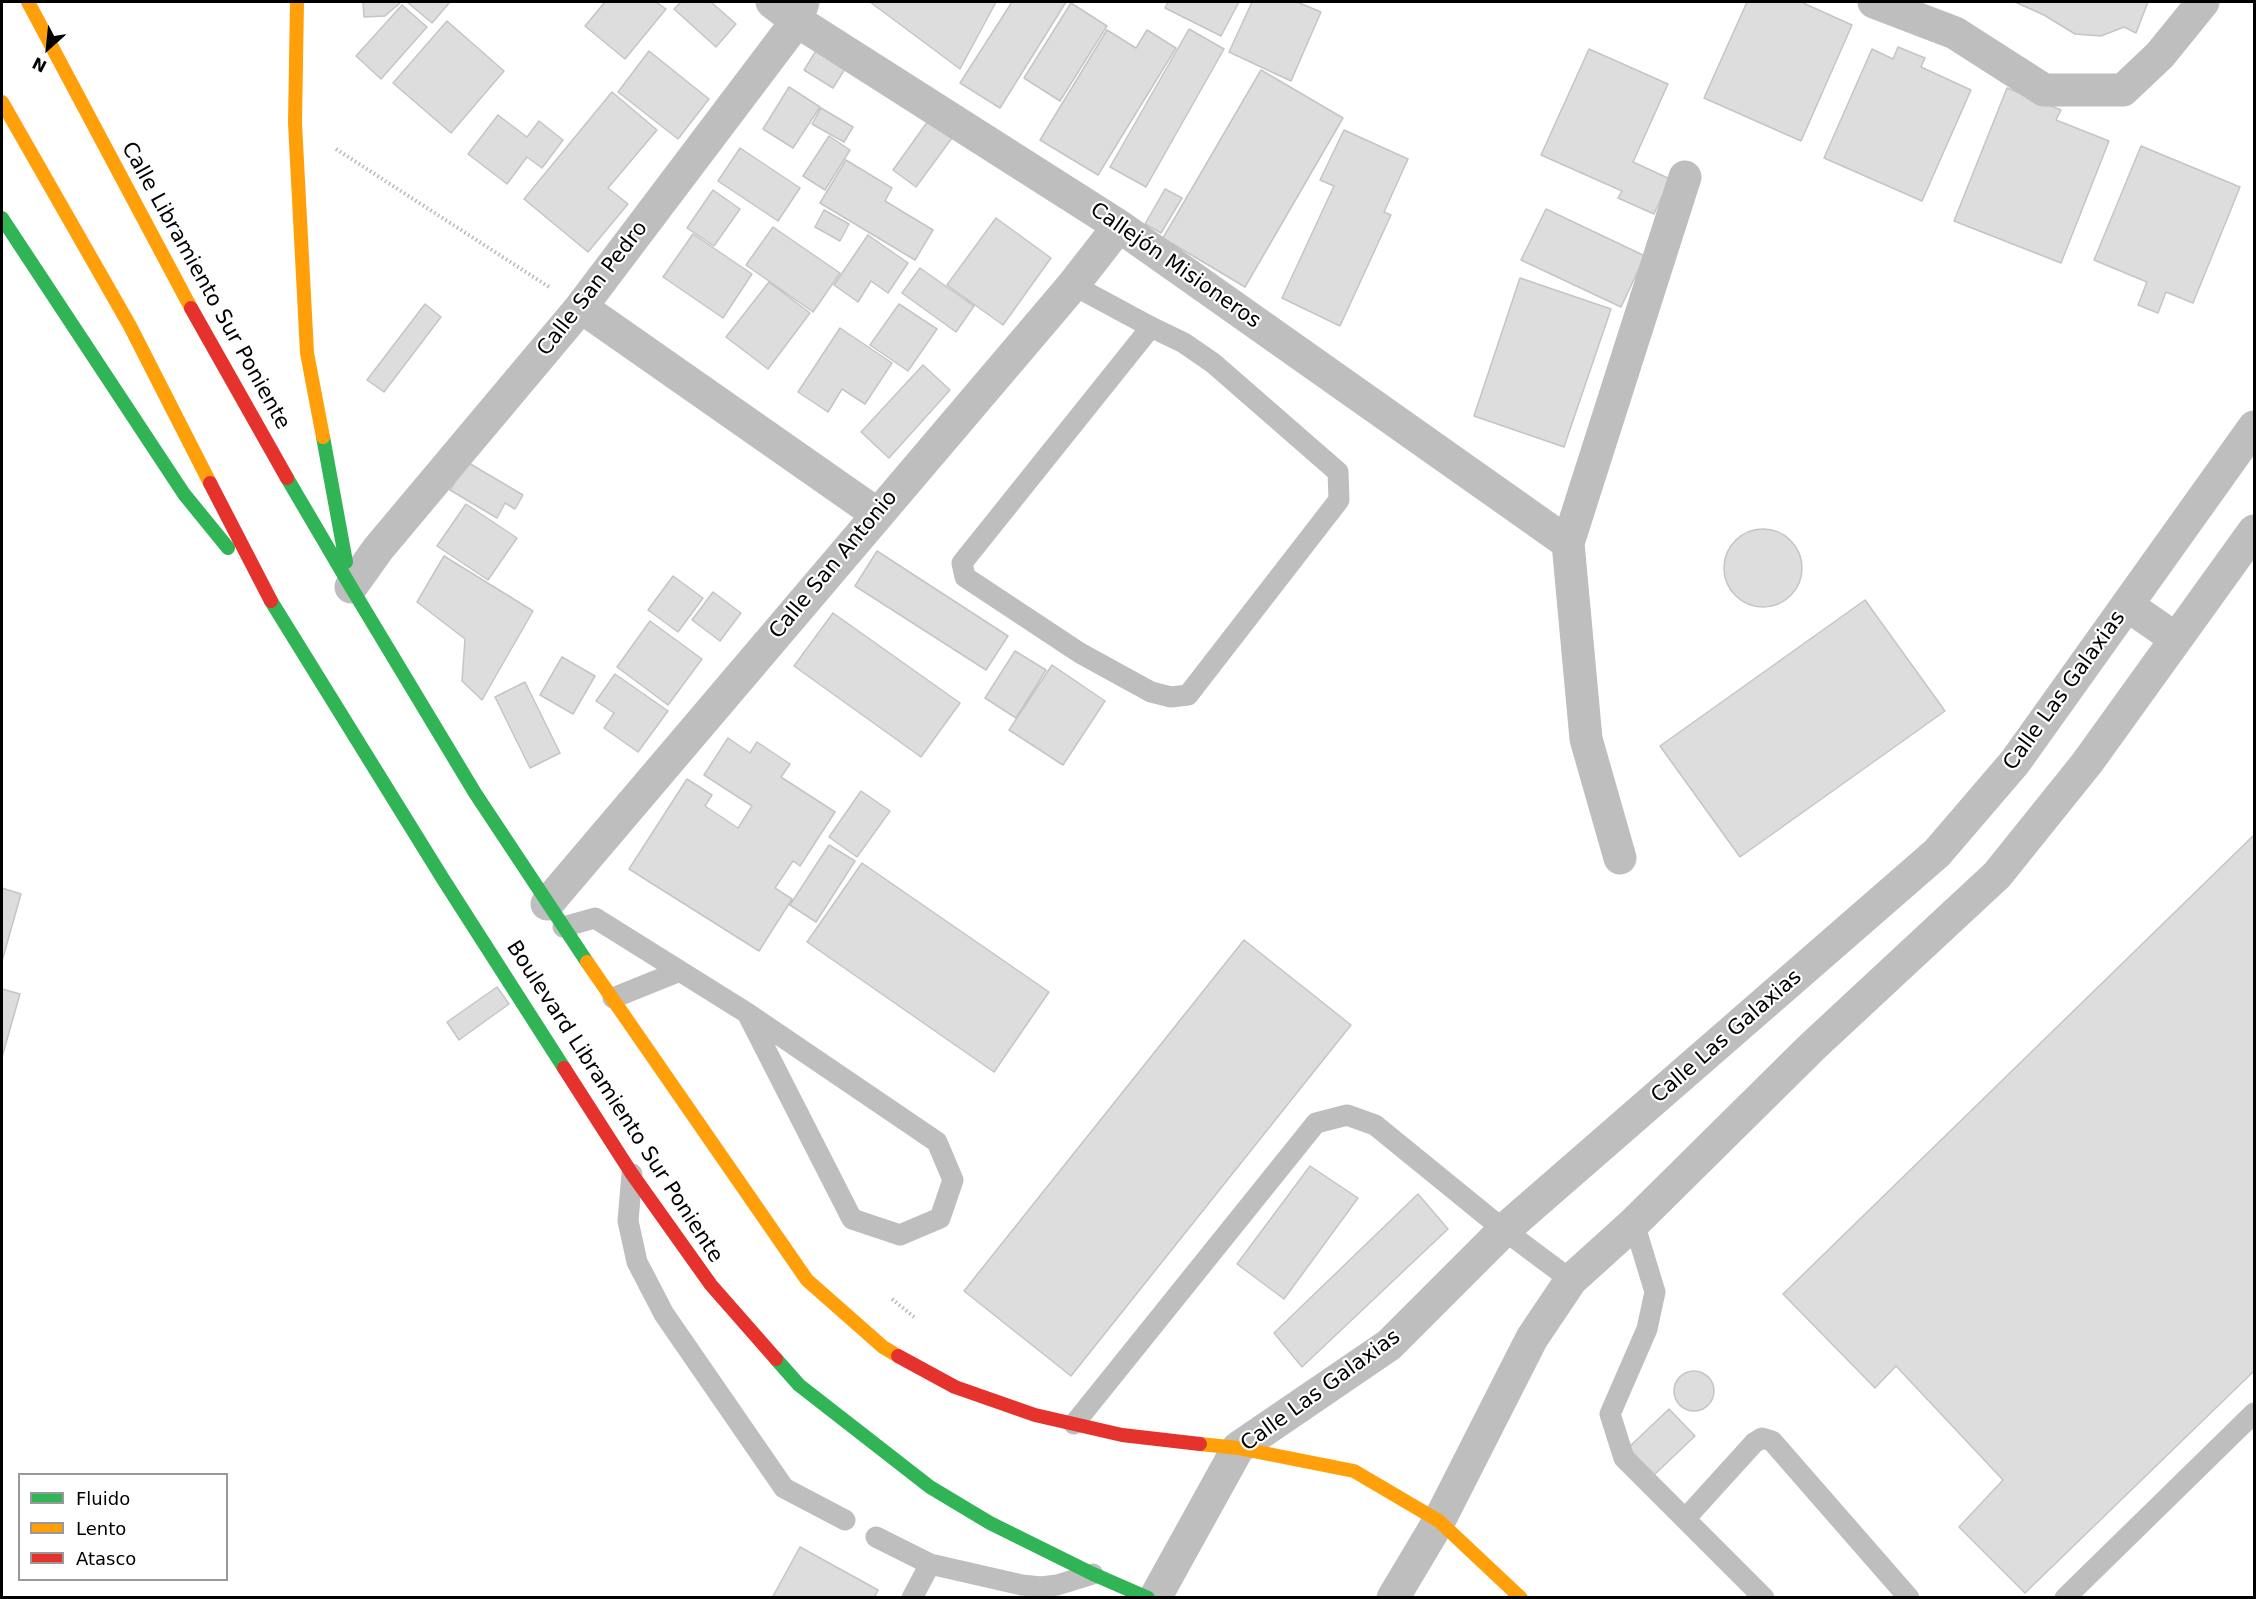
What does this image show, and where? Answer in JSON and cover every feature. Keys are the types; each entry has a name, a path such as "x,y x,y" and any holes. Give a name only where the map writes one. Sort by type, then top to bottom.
{"main road":[{"name":"Calle Libramiento Sur Poniente","path":"28,2 215,354 351,587"},
{"path":"297,2 295,123 307,353 351,587 475,793 555,915 807,1280 883,1347 955,1387 1035,1415 1122,1435 1238,1448 1354,1471 1439,1521 1521,1598"},
{"path":"2,102 130,326 271,601"},
{"path":"2,218 184,494 271,601"},
{"name":"Boulevard Libramiento Sur Poniente","path":"271,601 443,879 632,1174 711,1286 799,1385 930,1488 990,1523 1093,1574 1148,1598"}],"street":[{"path":"1874,2 1955,33 2044,90 2123,90 2160,55 2203,2"},
{"path":"1946,2 1955,33"},
{"name":"Calle San Pedro","path":"351,587 378,549 581,307 791,8"},
{"name":"Callejón Misioneros","path":"791,8 1119,226 1568,543"},
{"path":"1620,858 1586,739 1568,543 1685,177"},
{"name":"Calle San Antonio","path":"555,915 877,514 1073,285 1119,226"},
{"path":"581,307 877,514"},
{"name":"Calle Las Galaxias","path":"1155,1598 1238,1448 1389,1345 1504,1230 1937,853 2014,762 2254,427"},
{"path":"1393,1598 1439,1521 1532,1338 1571,1280 1634,1223 1812,1047 1997,875 2087,763 2254,531"},
{"path":"2127,605 2176,639"}],"lane":[{"path":"1073,285 1184,343 1213,363 1338,472 1339,500 1188,695 1171,697 1151,692 1080,653 965,577 962,563 1151,327"},
{"path":"555,915 595,918 747,1013 937,1142 953,1180 940,1218 900,1235 852,1219 747,1013"},
{"path":"613,998 680,970"},
{"path":"1074,1424 1316,1123 1347,1115 1375,1125 1504,1230 1571,1280"},
{"path":"632,1174 628,1221 637,1262 664,1314 784,1488 845,1520"},
{"path":"1634,1223 1655,1292 1647,1329 1610,1414 1624,1458 1764,1598"},
{"path":"2065,1598 2254,1413"},
{"path":"1685,1519 1754,1443 1762,1438 1772,1442 1909,1598"},
{"path":"876,1537 930,1564 1022,1585 1041,1587 1058,1585 1093,1574"},
{"path":"912,1598 930,1564"}],"path":[{"path":"295,123 581,307"}],"building":[{"path":"363,2 401,2 385,16 364,17"},
{"path":"407,2 450,2 432,23"},
{"path":"605,2 656,2 666,9 625,59 585,26"},
{"path":"681,2 711,2 736,24 716,47 674,9"},
{"path":"870,2 996,2 960,69"},
{"path":"1012,2 1066,2 1000,108 960,83"},
{"path":"1168,2 1239,2 1221,36 1165,8"},
{"path":"1252,2 1297,2 1321,12 1291,81 1229,52"},
{"path":"1747,2 1804,2 1852,25 1801,141 1704,98"},
{"path":"2015,2 2148,2 2136,33 2124,27 2101,36 2075,34 2044,15"},
{"path":"1071,3 1107,26 1060,101 1024,78"},
{"path":"402,5 427,27 381,79 356,56"},
{"path":"447,21 504,71 451,133 393,83"},
{"path":"1189,29 1224,49 1146,187 1110,167"},
{"path":"1107,30 1136,48 1147,30 1176,48 1098,175 1040,140"},
{"path":"819,46 848,64 833,88 804,70"},
{"path":"1898,47 1925,58 1921,67 1971,90 1922,201 1824,158 1872,49 1893,59"},
{"path":"1589,49 1668,84 1633,162 1670,179 1654,214 1618,198 1622,191 1541,155"},
{"path":"649,51 709,99 678,139 618,92"},
{"path":"1261,70 1343,118 1245,287 1163,238"},
{"path":"789,87 820,107 793,148 763,129"},
{"path":"2007,88 2061,110 2056,120 2109,141 2061,263 1954,221"},
{"path":"612,92 657,130 608,188 628,204 588,252 524,199"},
{"path":"821,108 853,127 844,142 812,124"},
{"path":"498,115 527,137 539,121 563,140 542,168 527,157 507,184 468,154"},
{"path":"928,121 952,138 916,187 893,170"},
{"path":"1344,130 1408,159 1384,212 1391,215 1340,326 1282,298 1334,186 1320,180"},
{"path":"829,136 850,150 825,190 803,176"},
{"path":"2141,146 2240,187 2193,303 2166,292 2158,313 2138,305 2147,282 2094,260"},
{"path":"740,148 800,188 778,221 718,181"},
{"path":"846,160 892,188 885,201 933,230 915,260 820,203"},
{"path":"1165,189 1182,198 1161,233 1145,224"},
{"path":"713,190 740,209 714,246 687,228"},
{"path":"1546,209 1645,256 1621,307 1521,260"},
{"path":"824,210 849,224 840,241 815,227"},
{"path":"996,218 1051,258 1003,325 947,285"},
{"path":"773,227 840,273 813,312 746,265"},
{"path":"693,234 752,274 723,318 663,277"},
{"path":"868,235 908,263 888,293 871,281 858,302 834,285"},
{"path":"920,268 974,306 956,332 902,293"},
{"path":"1520,278 1611,309 1564,447 1474,416"},
{"path":"769,282 810,313 768,369 726,337"},
{"path":"425,304 441,317 384,392 367,380"},
{"path":"899,304 937,329 908,371 870,345"},
{"path":"840,328 892,363 865,404 842,389 828,412 798,392"},
{"path":"923,365 950,390 889,458 861,432"},
{"path":"467,462 523,495 515,509 505,503 497,518 450,490"},
{"path":"466,504 517,538 488,580 437,546"},
{"path":"1763,529 1778,532 1795,546 1802,568 1799,583 1785,600 1763,607 1748,604 1731,590 1724,568 1727,553 1741,536"},
{"path":"877,551 1008,636 986,670 855,586"},
{"path":"444,556 533,611 482,700 462,681 465,639 417,602"},
{"path":"673,576 703,598 678,632 648,610"},
{"path":"713,592 741,613 720,641 692,620"},
{"path":"1865,600 1945,711 1740,857 1660,746"},
{"path":"833,613 960,703 921,757 794,666"},
{"path":"650,621 702,659 668,705 617,667"},
{"path":"1015,651 1046,670 1016,718 985,698"},
{"path":"562,657 595,676 573,714 540,695"},
{"path":"1052,665 1105,701 1063,765 1009,730"},
{"path":"615,674 668,711 638,752 604,728 614,713 596,701"},
{"path":"525,682 560,753 530,768 495,697"},
{"path":"728,738 750,753 757,742 790,764 781,777 835,812 800,866 793,861 775,888 792,899 759,951 629,869 687,779 712,795 705,806 738,828 752,806 704,775"},
{"path":"861,791 890,811 857,857 829,837"},
{"path":"2254,835 2254,1371 2025,1593 1959,1527 2003,1480 1896,1366 1875,1388 1783,1294"},
{"path":"829,845 855,861 816,922 790,905"},
{"path":"862,863 1049,992 994,1072 807,942"},
{"path":"2,888 21,894 2,961"},
{"path":"1244,940 1351,1025 1071,1376 964,1291"},
{"path":"497,987 509,1004 459,1040 447,1022"},
{"path":"2,989 20,994 2,1057"},
{"path":"1310,1166 1358,1198 1284,1299 1237,1264"},
{"path":"1418,1194 1448,1229 1302,1367 1274,1333"},
{"path":"1694,1371 1702,1372 1708,1377 1713,1383 1713,1399 1708,1405 1702,1410 1694,1411 1686,1410 1680,1405 1675,1399 1674,1391 1675,1383 1680,1377 1686,1372"},
{"path":"1669,1409 1695,1436 1654,1475 1628,1448"},
{"path":"800,1547 878,1590 874,1598 772,1598"}],"traffic: fast":[{"path":"2,218 184,494 228,548"},
{"path":"323,437 346,562"},
{"path":"287,478 351,587"},
{"path":"351,587 475,793 587,962"},
{"path":"271,601 443,879 564,1068"},
{"path":"776,1359 799,1385 930,1487 990,1523 1093,1574 1148,1598"}],"traffic: slow":[{"path":"28,2 191,308"},
{"path":"297,2 295,123 307,353 323,437"},
{"path":"2,102 130,326 210,483"},
{"path":"587,962 807,1280 883,1347 898,1356"},
{"path":"1200,1444 1238,1448 1354,1471 1439,1521 1521,1598"}],"traffic: jam":[{"path":"191,308 287,478"},
{"path":"210,483 271,601"},
{"path":"564,1068 632,1174 711,1285 776,1359"},
{"path":"898,1356 955,1387 1035,1415 1122,1435 1200,1444"}]}
